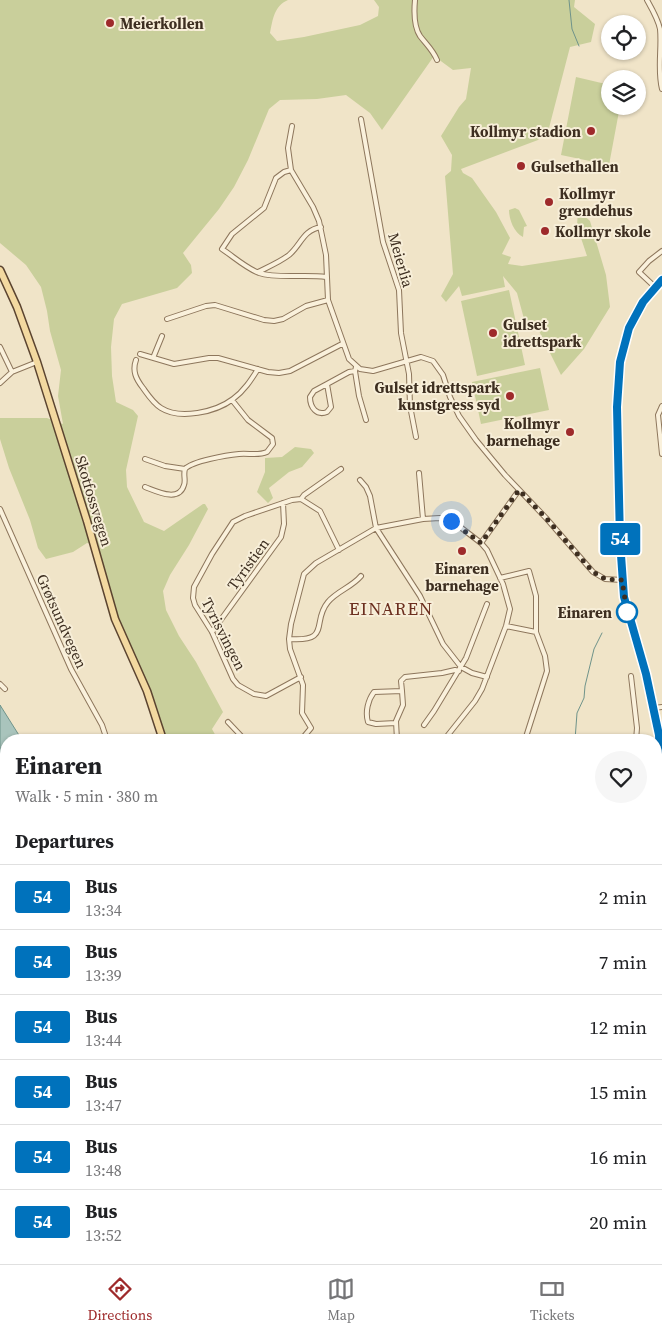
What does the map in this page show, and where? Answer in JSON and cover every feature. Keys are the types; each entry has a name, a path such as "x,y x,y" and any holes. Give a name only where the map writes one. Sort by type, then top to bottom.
{"main road":[{"name":"Skotfossvegen","path":"0,270 18,307 37,362 87,521 115,619 147,692 161,734"}],"street":[{"path":"415,0 415,18 418,31 437,60"},
{"path":"647,0 660,28 660,76 662,89"},
{"name":"Meierlia","path":"361,119 383,242 399,290 401,333 410,382 410,412 416,437"},
{"path":"292,126 288,148 291,170 313,208 321,227 326,255 328,300 342,344 356,369 359,396 366,420"},
{"path":"291,170 284,172 276,178 264,208 232,234 222,250 258,272 273,275 326,277"},
{"path":"258,272 282,260 291,253 308,232 321,227"},
{"path":"655,287 640,272 649,261 662,251"},
{"path":"659,734 640,654 626,608 622,580 617,407 620,362 625,339 633,319 643,302 662,280"},
{"path":"167,320 203,307 215,305 264,320 274,321 283,319 306,306 328,300"},
{"path":"153,358 162,336"},
{"path":"140,354 169,363 179,364 218,358 272,372 285,372 342,344"},
{"path":"0,347 12,372"},
{"path":"327,384 331,407 327,412 320,413 312,406 310,397 314,391 349,372 356,369 378,370 406,361 426,358 437,364 444,375 450,397 459,416 476,440 593,572 605,579 622,580"},
{"path":"136,360 134,373 141,386 154,402 167,411 189,415 232,400 245,388 258,369"},
{"path":"0,383 12,372 37,362"},
{"path":"145,459 165,466 185,469 194,464 232,455 261,455 267,452 272,447 271,436 248,420 232,400"},
{"path":"662,406 658,415 662,454"},
{"path":"145,487 168,495 177,494 184,486 185,469"},
{"path":"339,550 320,511 301,499 341,469"},
{"path":"419,473 423,519"},
{"path":"360,480 370,496 376,528 420,596 443,644 460,669"},
{"path":"481,543 519,490"},
{"name":"Tyrisvingen","path":"301,499 283,503 233,522 197,580 193,591 193,601 212,632 233,679 242,688 254,694 266,696 301,677"},
{"name":"Tyristien","path":"212,632 281,537 284,524 283,503"},
{"name":"Grøtsundvegen","path":"0,509 71,669 102,725 105,734"},
{"path":"306,734 311,728 302,713 303,685 290,649 289,639 304,574 312,566 376,528 423,519 440,518 451,521 481,543 492,557 509,604 506,626 487,677 477,698 449,734"},
{"path":"500,578 529,571 536,596 536,632 545,656 546,670 527,734"},
{"path":"289,639 304,639 315,635 326,604 336,595 353,585 361,576"},
{"path":"424,725 460,669 487,604"},
{"path":"506,626 536,632"},
{"path":"397,734 396,723 403,705 401,681 405,677 460,669 487,677"},
{"path":"632,676 636,734"},
{"path":"0,684 6,688"},
{"path":"396,723 370,723 367,720 367,711 370,697 374,692 402,691"},
{"path":"654,708 662,707"},
{"path":"228,722 239,734"}],"green space":[{"path":"0,0 288,0 277,9 273,18 270,33 277,41 360,25 378,16 379,7 374,0 575,0 574,7 595,24 591,42 570,47 549,128 538,140 461,169 463,173 472,178 496,212 510,238 502,254 511,257 508,264 522,266 587,256 577,226 578,210 590,221 606,275 610,307 584,349 561,375 539,331 527,330 517,293 503,276 505,287 462,296 459,286 446,302 441,296 453,274 445,176 451,171 452,155 441,136 466,99 471,68 453,70 434,56 382,130 370,113 346,95 317,99 280,100 269,109 248,160 234,187 219,209 183,253 191,265 192,273 177,288 122,304 114,319 111,347 112,376 116,402 133,410 138,416 126,470 127,487 144,522 164,531 203,504 208,509 170,575 163,591 166,610 223,712 212,729 215,734 165,734 150,692 121,628 98,545 87,543 73,552 46,559 38,548 30,520 9,468 0,439 0,418 47,418 63,424 58,396 61,370 50,331 41,287 26,265 0,243"},
{"name":"Kollmyr stadion","path":"576,77 601,83 601,115 618,115 609,165 561,155"},
{"path":"515,208 519,210 527,226 524,227 523,237 515,229 510,217 509,210"},
{"name":"Gulset idrettspark","path":"509,290 525,365 477,376 461,301"},
{"name":"Gulset idrettspark kunstgress syd","path":"540,368 549,410 481,424 472,382"},
{"path":"295,447 311,449 314,453 302,467 289,472 269,488 273,498 268,503 257,492 265,472 265,458 282,457"}],"water":[{"path":"0,705 18,734 0,734"}],"waterway":[{"path":"569,0 572,29 579,46"},
{"path":"575,734 577,713 584,698 594,649 602,633"}],"bus line":[{"name":"54","path":"659,734 646,674 628,618 624,597 620,541 617,407 620,362 625,339 637,311 662,280"}],"place":[{"name":"Meierkollen","path":"110,23"},
{"name":"Kollmyr stadion","path":"591,131"},
{"name":"Gulsethallen","path":"521,166"},
{"name":"Kollmyr grendehus","path":"549,202"},
{"name":"Kollmyr skole","path":"545,231"},
{"name":"Gulset idrettspark","path":"493,333"},
{"name":"Gulset idrettspark kunstgress syd","path":"510,396"},
{"name":"Kollmyr barnehage","path":"570,432"},
{"name":"Einaren barnehage","path":"462,551"},
{"name":"Einaren","path":"627,612"}],"district":[{"name":"EINAREN","path":"391,608"}],"route":[{"path":"451,521 481,543 519,490 561,534 593,572 601,578 622,580 627,612"}]}
